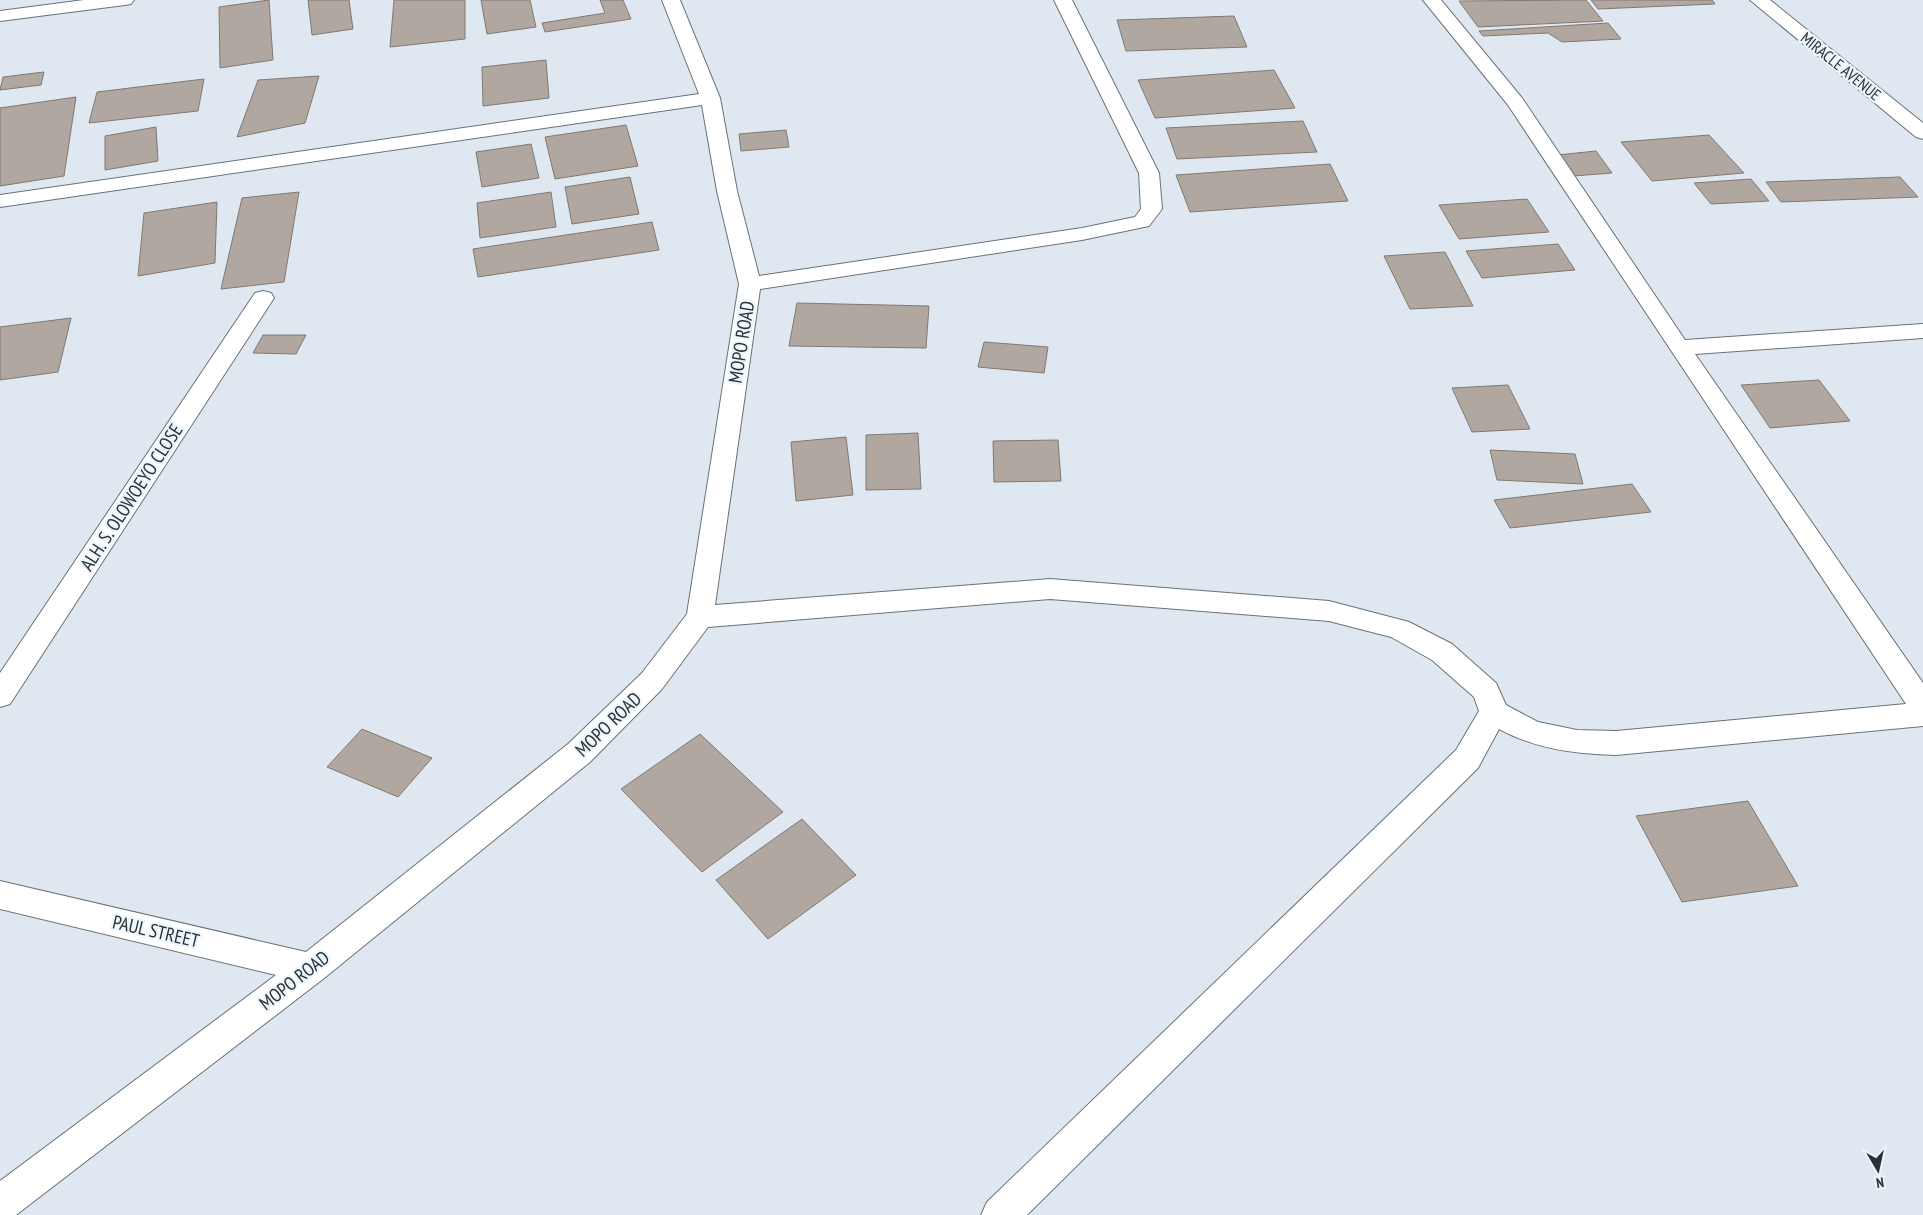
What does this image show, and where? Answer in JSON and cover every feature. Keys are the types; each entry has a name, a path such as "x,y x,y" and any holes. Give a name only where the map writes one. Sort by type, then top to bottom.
{"street":[{"path":"0,16 125,0"},
{"name":"MOPO ROAD","path":"0,1204 311,968 579,753 652,681 700,617 750,284 727,191 710,98 671,0"},
{"path":"750,284 1082,234 1142,222 1152,209 1149,173 1063,0"},
{"path":"1432,0 1515,102 1679,348 1923,706"},
{"name":"MIRACLE AVENUE","path":"1759,0 1923,132"},
{"path":"0,201 710,98"},
{"name":"ALH. S. OLOWOEYO CLOSE","path":"0,696 263,298"},
{"path":"1679,348 1923,331"},
{"path":"700,617 1050,589 1330,610 1399,629 1442,652 1486,691 1494,712 1531,732 1577,742 1616,743 1923,714"},
{"path":"1000,1215 1467,759 1494,712"},
{"name":"PAUL STREET","path":"0,895 311,968"}],"building":[{"path":"269,0 273,60 220,68 219,7"},
{"path":"308,0 349,0 353,29 312,35"},
{"path":"394,0 465,0 465,39 390,47"},
{"path":"481,0 530,0 536,27 487,34"},
{"path":"600,0 623,0 631,19 545,32 542,23 605,13"},
{"path":"1586,0 1603,21 1478,27 1459,1"},
{"path":"1591,0 1712,0 1715,4 1598,9"},
{"path":"1234,16 1247,47 1126,51 1117,20"},
{"path":"1608,23 1621,39 1562,42 1548,33 1483,36 1479,31"},
{"path":"546,60 549,98 483,106 482,67"},
{"path":"1274,70 1295,108 1155,118 1138,80"},
{"path":"44,72 41,85 0,90 3,77"},
{"path":"319,76 305,123 237,137 258,80"},
{"path":"204,79 198,111 89,123 97,92"},
{"path":"76,97 64,176 0,186 0,108"},
{"path":"1303,121 1317,152 1177,159 1166,128"},
{"path":"626,125 638,166 555,179 545,137"},
{"path":"156,127 158,161 105,170 105,136"},
{"path":"786,130 789,147 741,151 739,134"},
{"path":"1709,135 1744,173 1652,181 1621,142"},
{"path":"531,144 539,178 482,187 476,152"},
{"path":"1596,151 1612,173 1573,176 1557,155"},
{"path":"1330,164 1348,201 1190,212 1176,175"},
{"path":"630,177 639,214 572,224 565,187"},
{"path":"1900,177 1918,197 1781,202 1766,182"},
{"path":"1751,179 1769,201 1711,204 1694,183"},
{"path":"299,192 284,282 221,289 242,198"},
{"path":"551,192 556,227 480,238 477,203"},
{"path":"1527,199 1549,232 1459,239 1439,205"},
{"path":"217,202 215,263 138,276 144,213"},
{"path":"652,222 659,250 478,277 473,249"},
{"path":"1558,244 1575,270 1482,278 1466,251"},
{"path":"1445,252 1473,306 1410,309 1384,256"},
{"path":"797,303 929,306 926,348 789,346"},
{"path":"71,318 58,372 0,380 0,327"},
{"path":"263,335 306,335 296,354 253,353"},
{"path":"984,342 1048,347 1044,373 978,367"},
{"path":"1819,380 1850,421 1770,428 1741,385"},
{"path":"1508,385 1530,429 1472,432 1452,388"},
{"path":"918,433 921,489 866,490 866,435"},
{"path":"846,437 853,495 796,501 791,442"},
{"path":"1058,440 1061,481 994,482 993,441"},
{"path":"1490,450 1575,454 1583,484 1497,480"},
{"path":"1632,484 1651,512 1510,528 1494,500"},
{"path":"362,729 432,758 398,797 327,767"},
{"path":"700,734 783,812 702,872 621,789"},
{"path":"1748,801 1798,886 1682,902 1636,816"},
{"path":"802,819 856,875 768,939 716,880"}]}
